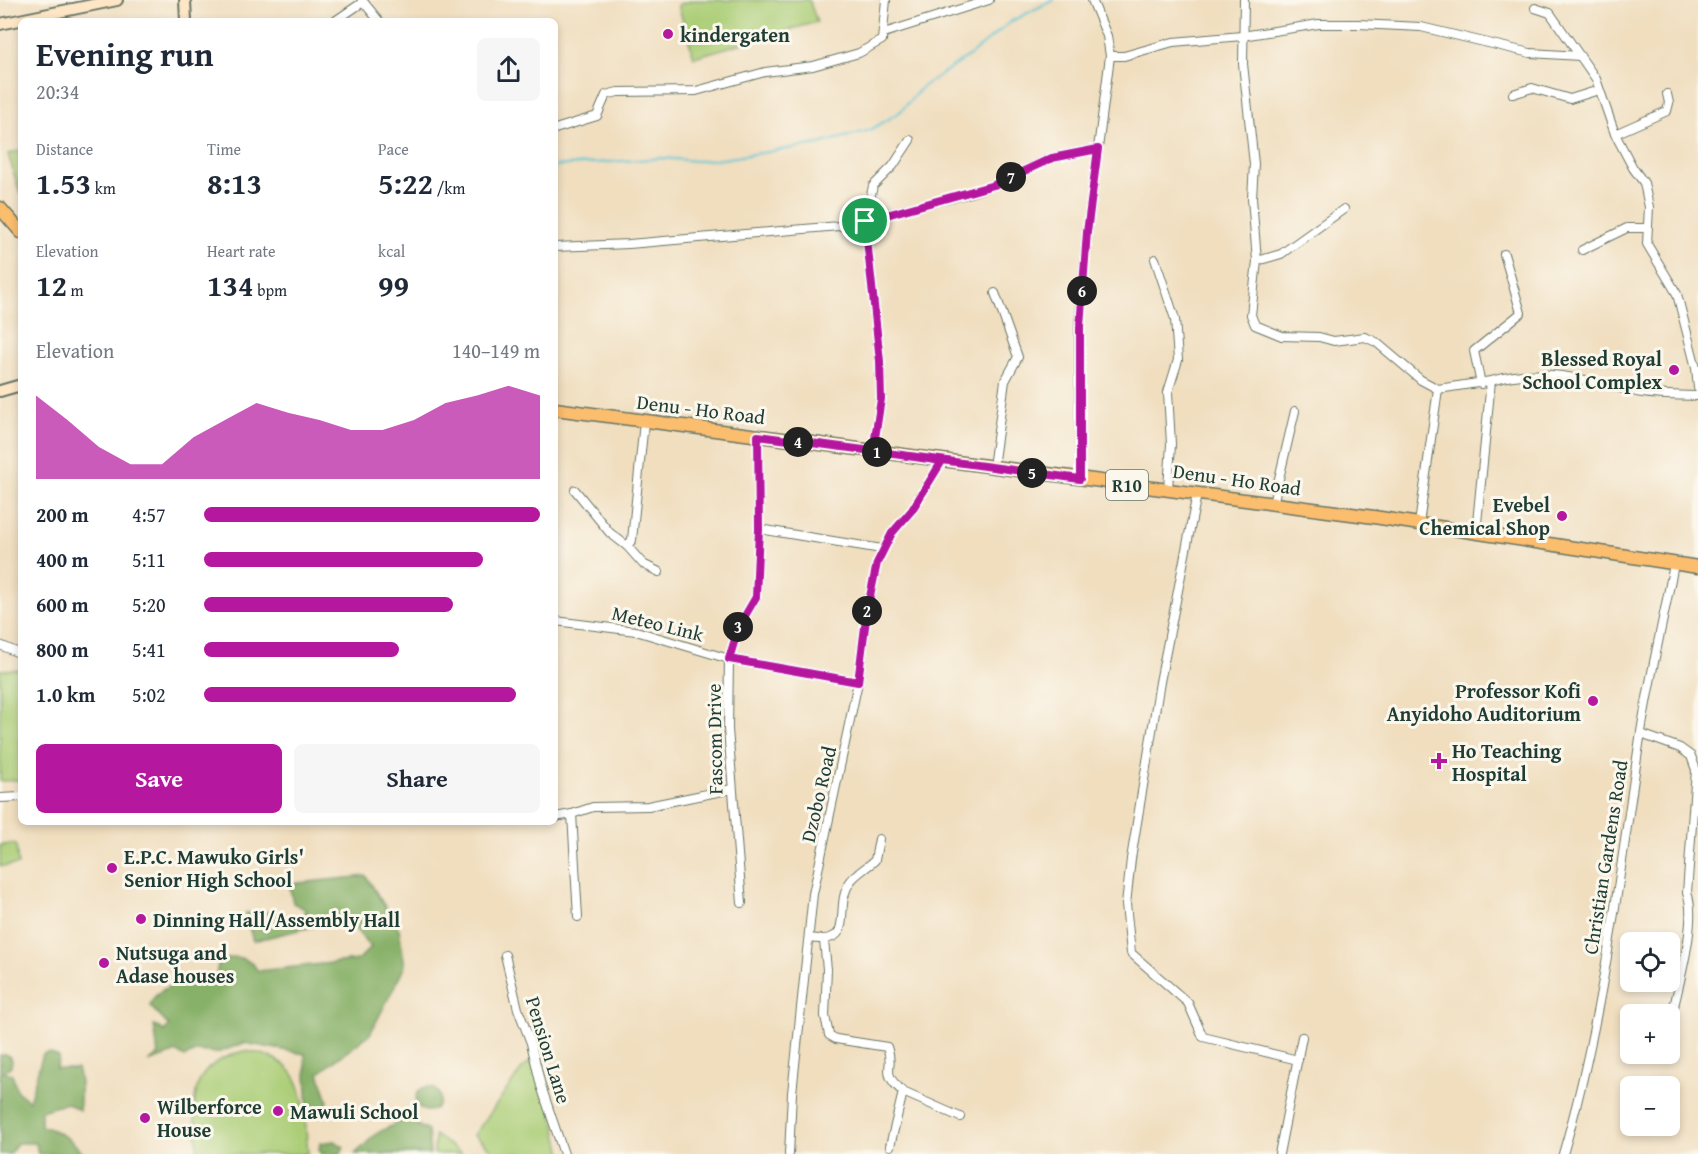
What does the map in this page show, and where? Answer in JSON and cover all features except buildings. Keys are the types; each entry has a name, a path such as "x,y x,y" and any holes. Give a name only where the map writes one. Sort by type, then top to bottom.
{"main road":[{"path":"0,208 18,229"},
{"name":"Denu - Ho Road","path":"558,409 1168,489 1476,532 1698,567"}],"street":[{"path":"29,18 117,0"},
{"path":"185,0 186,18"},
{"path":"558,128 597,116 606,95 639,91 696,91 765,72 813,66 859,53 882,40 886,0"},
{"path":"884,33 989,0"},
{"path":"1080,479 1080,327 1087,232 1110,56 1107,36 1092,0"},
{"path":"1244,0 1242,36 1254,164 1252,198 1257,261 1251,315 1255,325 1282,336 1309,336 1334,341 1365,337 1376,342 1421,380 1438,389 1481,384 1516,375 1549,373 1639,392 1698,396"},
{"path":"339,18 362,1 376,18"},
{"path":"1535,8 1550,13 1596,80 1615,134 1648,192 1647,243 1677,294 1698,388"},
{"path":"0,24 18,20"},
{"path":"1110,56 1124,56 1173,42 1242,36 1320,24 1421,27 1530,53 1580,56"},
{"path":"1513,94 1532,88 1570,99 1599,90"},
{"path":"1615,134 1667,111 1669,103 1667,94"},
{"path":"873,451 881,399 880,361 865,221 873,186 893,166 910,140"},
{"path":"558,247 629,244 839,226 865,221 994,185 1052,158 1098,149"},
{"path":"1257,261 1281,254 1344,209"},
{"path":"1582,250 1627,228 1646,228"},
{"path":"1481,384 1473,351 1521,313 1504,254"},
{"path":"1155,259 1175,319 1178,360 1168,392 1172,444 1168,489"},
{"path":"993,467 1005,381 1018,357 995,293"},
{"path":"1693,359 1698,350"},
{"path":"1476,532 1491,381"},
{"path":"0,391 18,386"},
{"path":"1419,524 1438,389"},
{"path":"1273,504 1295,411"},
{"path":"627,546 632,540 644,422"},
{"name":"Fascom Drive","path":"742,903 728,729 729,659 739,626 756,597 759,529 758,436"},
{"name":"Dzobo Road","path":"789,1154 792,1093 813,894 858,682 867,611 882,549 912,510 942,461"},
{"path":"575,490 610,533 627,546 643,564 659,572"},
{"path":"1197,494 1160,682 1131,859 1126,904 1131,952 1188,1004 1203,1037 1298,1060"},
{"path":"759,529 882,549"},
{"name":"Christian Gardens Road","path":"1563,1154 1577,1107 1611,929 1641,734 1674,564"},
{"name":"Meteo Link","path":"558,621 636,631 729,659 858,682"},
{"path":"0,645 18,653"},
{"path":"1641,734 1680,748 1691,756 1696,770 1687,893 1691,903 1690,924 1674,1004"},
{"path":"558,816 593,807 659,804 732,789"},
{"path":"0,798 18,797"},
{"path":"572,814 578,917"},
{"path":"809,938 824,941 838,935 842,927 845,892 850,880 875,860 879,839"},
{"path":"824,941 827,969 825,1016 829,1035 836,1039 887,1047 887,1074 892,1082 903,1092 960,1117"},
{"name":"Pension Lane","path":"505,955 518,1009 531,1043 541,1086 564,1154"},
{"path":"1279,1154 1302,1037"},
{"path":"890,1146 903,1092"}],"green space":[{"path":"693,0 809,0 817,22 694,57 678,5"},
{"path":"18,151 18,186 8,154"},
{"path":"18,669 18,780 0,781 0,670"},
{"path":"16,844 18,865 0,866 0,845"},
{"path":"366,876 399,929 405,966 370,1034 319,1073 328,1101 323,1115 308,1110 305,1054 244,1043 217,1053 197,1051 185,1057 177,1052 148,1062 158,1055 154,1025 164,1031 169,1026 150,1006 154,998 168,987 216,978 218,964 223,960 234,957 245,959 258,971 358,960 371,947 354,928 332,922 253,941 245,913 273,912 297,921 307,910 293,903 289,884"},
{"path":"244,1051 265,1055 281,1062 292,1073 303,1101 308,1154 198,1154 195,1103 202,1077 211,1066 224,1058"},
{"path":"49,1053 59,1057 56,1069 77,1069 80,1106 79,1110 67,1103 41,1111 41,1126 65,1136 83,1154 38,1154 36,1143 17,1143 10,1154 0,1154 0,1055 8,1055 12,1060 11,1066 3,1072 12,1074 17,1091 29,1101 43,1054"},
{"path":"532,1061 542,1070 562,1154 490,1154 492,1150 474,1135 524,1066"},
{"path":"428,1087 437,1090 440,1099 437,1108 428,1111 419,1108 416,1099 419,1090"},
{"path":"413,1115 417,1125 428,1131 430,1154 355,1154 377,1133"},
{"path":"435,1135 462,1154 434,1154"},
{"path":"334,1141 344,1147 340,1154 322,1154 319,1150 320,1143"}],"waterway":[{"path":"558,166 663,158 696,161 722,159 819,144 870,130 900,112 922,87 970,55 1012,21 1053,0"}],"place":[{"name":"kindergaten","path":"668,34"},
{"name":"Blessed Royal School Complex","path":"1674,370"},
{"name":"Evebel Chemical Shop","path":"1562,516"},
{"name":"Professor Kofi Anyidoho Auditorium","path":"1593,701"},
{"name":"Ho Teaching Hospital","path":"1439,761"},
{"name":"E.P.C. Mawuko Girls' Senior High School","path":"112,868"},
{"name":"Dinning Hall/Assembly Hall","path":"141,919"},
{"name":"Nutsuga and Adase houses","path":"104,963"},
{"name":"Mawuli School","path":"278,1111"},
{"name":"Wilberforce House","path":"145,1118"}],"route":[{"path":"865,221 880,361 881,399 873,451 942,461 912,510 892,533 882,549 867,611 858,682 729,659 739,626 756,597 759,529 758,436 888,454 942,461 993,467 1080,479 1080,327 1087,232 1098,149 1052,158 994,185 865,221"}]}
